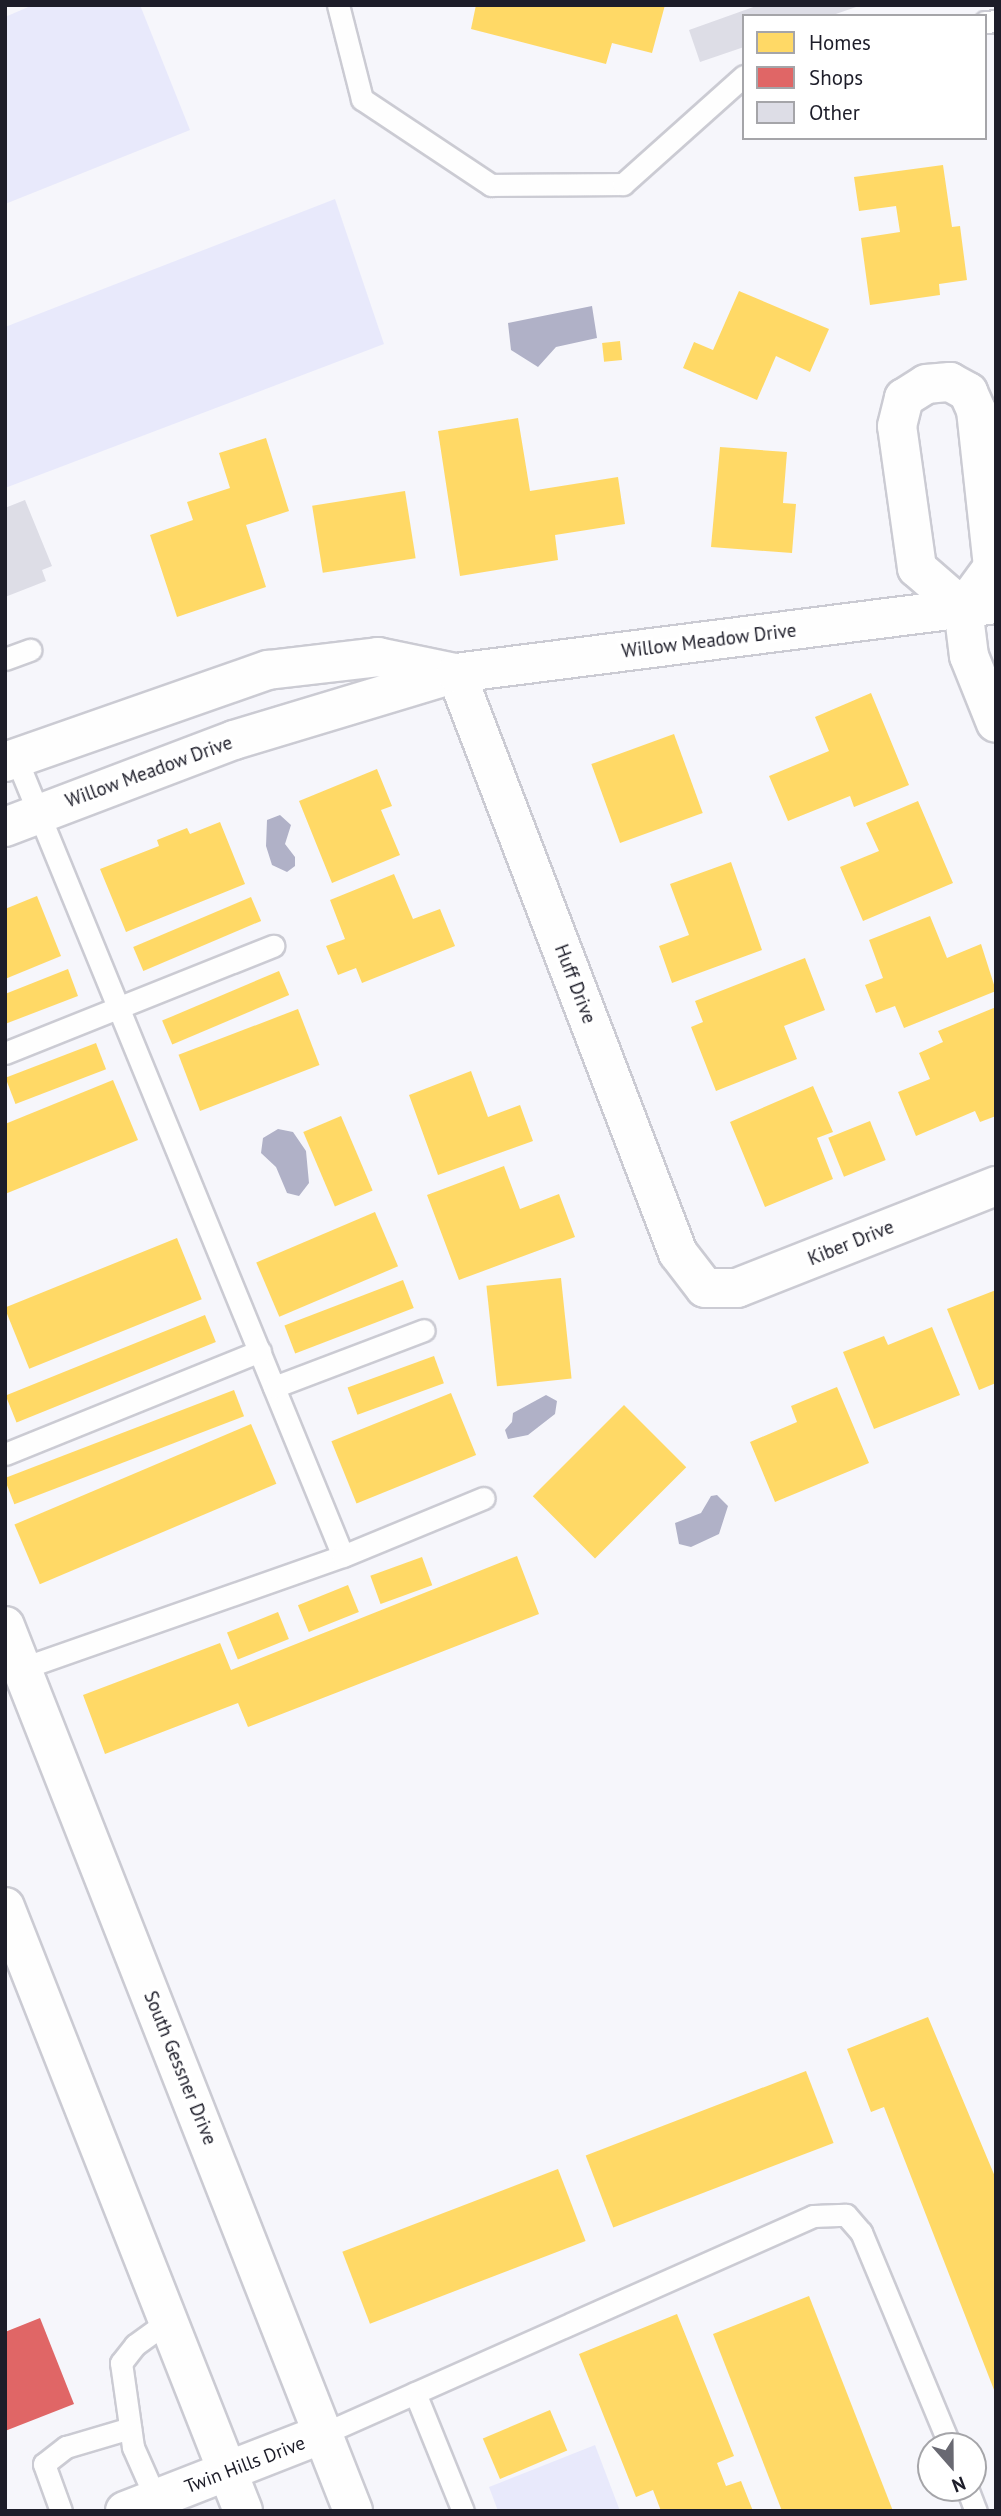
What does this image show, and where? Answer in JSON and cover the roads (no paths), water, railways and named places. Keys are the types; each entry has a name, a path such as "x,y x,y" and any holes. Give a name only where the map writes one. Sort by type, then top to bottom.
{"street":[{"path":"979,606 917,568 897,426 904,398 926,384 950,382 968,392 976,410 993,567 979,606 969,656 996,723"},
{"name":"Willow Meadow Drive","path":"5,827 234,740 456,673 979,606"},
{"name":"Willow Meadow Drive","path":"10,760 268,670 378,657 456,673"},
{"name":"Huff Drive","path":"456,673 678,1253 705,1288"},
{"name":"Kiber Drive","path":"705,1288 737,1288 996,1186"},
{"name":"South Gessner Drive","path":"5,1626 14,1672 325,2433 353,2511"},
{"path":"5,1907 243,2511"},
{"name":"Twin Hills Drive","path":"140,2505 325,2433"}],"lane":[{"path":"338,5 362,99 491,185 623,184 742,78"},
{"path":"5,659 30,650"},
{"path":"10,760 41,813 343,1556"},
{"path":"5,1053 273,946"},
{"path":"274,1387 424,1330"},
{"path":"5,1454 260,1351"},
{"path":"14,1672 343,1556 484,1498"},
{"path":"325,2433 813,2216 846,2216 862,2232 944,2432"},
{"path":"140,2505 121,2363 135,2345 168,2321"},
{"path":"415,2393 463,2511"},
{"path":"61,2511 44,2464 66,2447 130,2428"}]}
